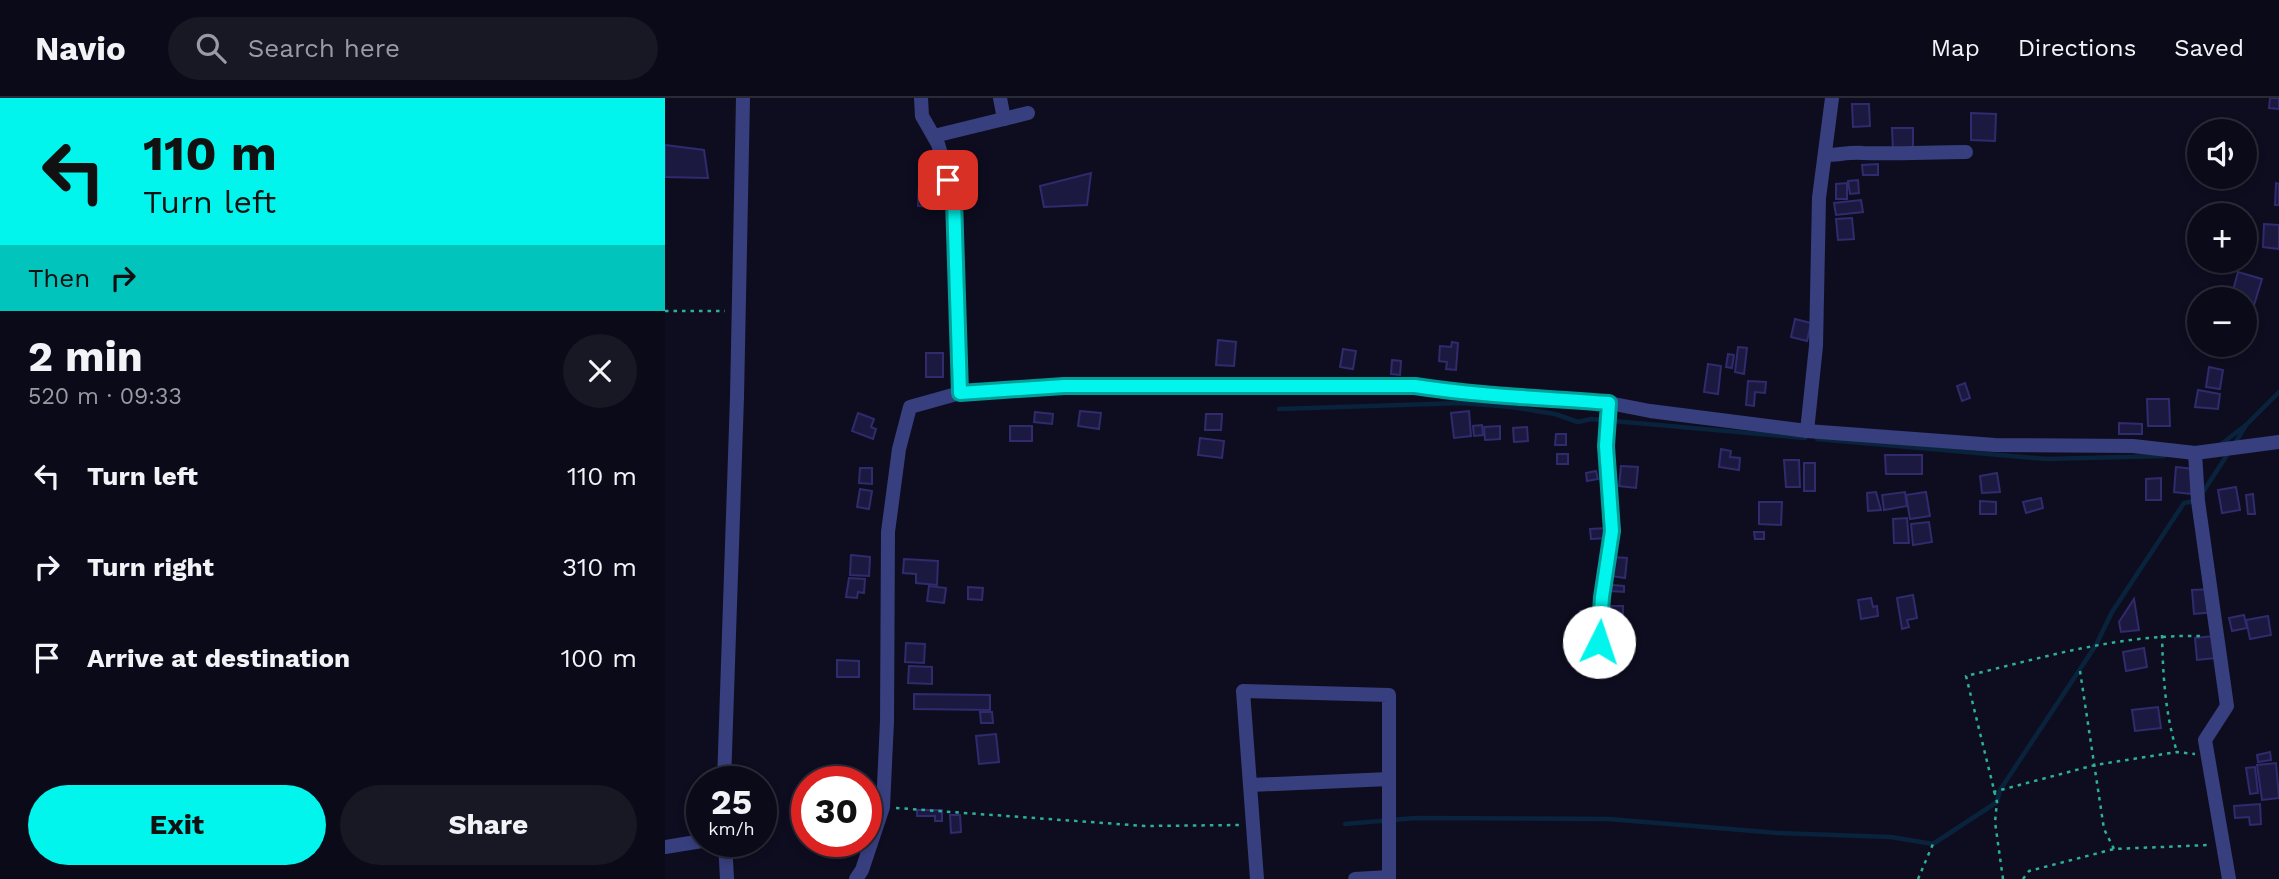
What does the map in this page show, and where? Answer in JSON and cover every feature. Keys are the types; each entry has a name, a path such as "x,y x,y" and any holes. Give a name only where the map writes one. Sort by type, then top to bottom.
{"street":[{"path":"725,766 743,98"},
{"path":"921,98 922,116 934,136 954,199 960,393"},
{"path":"1000,98 1004,119"},
{"path":"1807,431 1814,374 1818,224 1832,98"},
{"path":"934,136 1028,113"},
{"path":"1825,155 1966,152"},
{"path":"856,879 862,870 883,807 887,721 888,532 899,449 910,407 960,393 1064,386 1415,386 1464,394 1609,403 1650,411 1807,431 1995,445 2133,446 2195,453 2279,442"},
{"path":"1599,642 1602,597 1612,531 1606,446 1609,403"},
{"path":"2195,453 2198,501 2227,706 2205,740 2229,879"},
{"path":"1257,879 1243,691 1389,695 1389,878 1355,879"},
{"path":"1250,785 1389,779"},
{"path":"665,847 686,844"},
{"path":"726,857 727,879"}],"path":[{"path":"665,311 706,309 739,312"},
{"path":"2162,635 2165,703 2176,752"},
{"path":"2003,879 1995,822 1997,802 1966,677 2091,645 2162,635 2218,636"},
{"path":"2080,671 2104,829 2114,849"},
{"path":"1993,792 2095,765 2176,752 2208,756"},
{"path":"883,807 1145,826 1253,825"},
{"path":"1918,879 1933,844"},
{"path":"2023,879 2029,871 2114,849 2223,844"}],"building":[{"path":"2270,98 2279,98 2279,109 2269,108"},
{"path":"1852,104 1869,104 1870,126 1853,127"},
{"path":"1971,113 1996,114 1995,141 1971,140"},
{"path":"1892,128 1913,128 1913,151 1893,151"},
{"path":"665,145 704,150 708,178 665,177"},
{"path":"1878,164 1878,175 1863,175 1862,165"},
{"path":"1091,173 1087,205 1044,207 1040,186"},
{"path":"1858,180 1859,193 1850,194 1848,181"},
{"path":"1847,183 1847,199 1836,199 1836,184"},
{"path":"2276,183 2279,184 2279,205 2275,205"},
{"path":"919,185 937,186 936,207 918,206"},
{"path":"1861,200 1863,212 1836,215 1834,203"},
{"path":"1852,218 1854,239 1838,240 1836,219"},
{"path":"2264,224 2279,225 2279,249 2263,247"},
{"path":"2238,273 2262,279 2257,295 2257,287 2234,287"},
{"path":"1795,319 1811,323 1807,341 1791,337"},
{"path":"1218,340 1236,342 1234,366 1216,365"},
{"path":"1452,342 1458,343 1456,370 1446,369 1447,362 1439,361 1440,346 1451,347"},
{"path":"1738,347 1747,348 1744,374 1735,372"},
{"path":"1343,349 1356,351 1353,369 1340,367"},
{"path":"926,353 943,353 943,377 926,377"},
{"path":"1728,354 1734,355 1732,368 1726,367"},
{"path":"1392,360 1401,361 1400,375 1391,374"},
{"path":"1708,364 1721,366 1718,394 1704,392"},
{"path":"2209,367 2223,370 2220,389 2206,387"},
{"path":"1748,381 1766,382 1765,393 1755,392 1754,406 1746,405"},
{"path":"1965,383 1970,398 1962,401 1957,386"},
{"path":"2198,390 2220,394 2218,409 2195,407"},
{"path":"2147,399 2169,399 2170,426 2148,426"},
{"path":"1080,411 1101,413 1099,429 1078,426"},
{"path":"1469,411 1471,436 1454,438 1451,413"},
{"path":"1035,412 1053,414 1052,424 1034,422"},
{"path":"858,413 874,419 871,427 876,429 873,439 852,431"},
{"path":"1206,414 1222,414 1221,430 1205,430"},
{"path":"2119,423 2142,424 2142,434 2119,434"},
{"path":"1482,425 1483,435 1474,436 1473,426"},
{"path":"1010,426 1032,426 1032,441 1010,441"},
{"path":"1500,426 1500,439 1485,440 1484,427"},
{"path":"1527,427 1528,441 1514,442 1513,428"},
{"path":"1556,434 1566,434 1566,445 1555,445"},
{"path":"1200,438 1224,441 1222,458 1198,455"},
{"path":"1721,449 1731,451 1730,457 1740,458 1739,470 1719,467"},
{"path":"1557,454 1568,454 1568,464 1557,464"},
{"path":"1885,455 1922,455 1922,474 1886,474"},
{"path":"1784,460 1799,460 1800,487 1786,487"},
{"path":"1804,463 1815,463 1815,491 1804,491"},
{"path":"1621,466 1638,467 1636,488 1619,486"},
{"path":"2176,467 2194,469 2191,494 2174,492"},
{"path":"860,468 872,468 872,484 859,483"},
{"path":"1596,471 1598,479 1587,481 1586,473"},
{"path":"1997,473 2000,492 1982,493 1980,476"},
{"path":"2161,478 2161,500 2146,500 2146,479"},
{"path":"2236,487 2240,510 2222,513 2218,490"},
{"path":"860,489 872,491 869,509 857,507"},
{"path":"1876,492 1881,510 1868,511 1867,493"},
{"path":"1905,492 1907,506 1884,510 1882,495"},
{"path":"1926,492 1930,516 1910,519 1906,495"},
{"path":"2253,494 2255,514 2248,514 2246,495"},
{"path":"2041,498 2043,508 2026,513 2023,502"},
{"path":"1980,501 1996,502 1996,514 1980,514"},
{"path":"1759,502 1782,502 1781,525 1759,524"},
{"path":"1907,518 1909,543 1894,543 1893,519"},
{"path":"1929,522 1932,542 1913,545 1911,524"},
{"path":"1607,528 1608,538 1591,539 1590,529"},
{"path":"1754,532 1764,532 1764,539 1755,539"},
{"path":"851,555 870,557 869,576 850,575"},
{"path":"1613,557 1627,558 1625,578 1611,576"},
{"path":"904,559 938,561 937,585 916,583 916,574 903,573"},
{"path":"849,578 865,579 864,593 858,592 857,598 846,597"},
{"path":"1612,585 1624,586 1624,592 1611,591"},
{"path":"929,586 946,588 944,603 927,601"},
{"path":"968,587 983,588 982,600 968,599"},
{"path":"2213,589 2215,612 2194,614 2192,590"},
{"path":"1913,595 1917,618 1907,620 1909,627 1902,629 1897,598"},
{"path":"1871,598 1873,607 1877,606 1878,616 1861,619 1858,600"},
{"path":"2134,599 2139,630 2121,632 2119,622"},
{"path":"1609,606 1623,606 1623,617 1609,617"},
{"path":"1594,610 1594,619 1581,620 1580,611"},
{"path":"2244,615 2247,628 2232,631 2229,618"},
{"path":"2268,616 2271,635 2250,639 2246,620"},
{"path":"2213,636 2216,658 2197,660 2195,638"},
{"path":"1576,637 1592,638 1591,649 1576,648"},
{"path":"906,643 925,644 924,663 905,662"},
{"path":"2144,648 2147,667 2126,671 2123,652"},
{"path":"837,660 859,661 859,677 837,677"},
{"path":"909,666 932,667 932,684 908,683"},
{"path":"914,694 990,695 990,710 914,709"},
{"path":"2158,707 2161,728 2135,731 2132,710"},
{"path":"980,712 992,712 993,723 981,723"},
{"path":"996,734 999,762 979,764 976,736"},
{"path":"2270,752 2271,760 2258,762 2257,755"},
{"path":"2276,763 2279,798 2262,800 2257,765"},
{"path":"2255,767 2258,793 2250,794 2246,768"},
{"path":"2260,804 2261,824 2250,825 2249,817 2235,818 2234,806"},
{"path":"917,810 942,810 942,821 935,821 935,816 917,816"},
{"path":"950,815 960,815 961,832 951,833"}],"waterway":[{"path":"2220,445 2246,425 2279,392"},
{"path":"1279,409 1462,403 1555,414 1578,422 1591,419 1805,438"},
{"path":"2234,445 2246,425"},
{"path":"1817,439 2046,459 2164,456"},
{"path":"2201,495 2229,452"},
{"path":"1345,824 1415,818 1609,819 1778,833 1891,837 1933,844 1997,802 2000,790 2096,645 2112,612 2184,503 2196,501"}],"route":[{"path":"948,180 954,199 960,393 1064,386 1415,386 1464,394 1609,403 1606,446 1612,531 1602,597 1599,642"}]}
